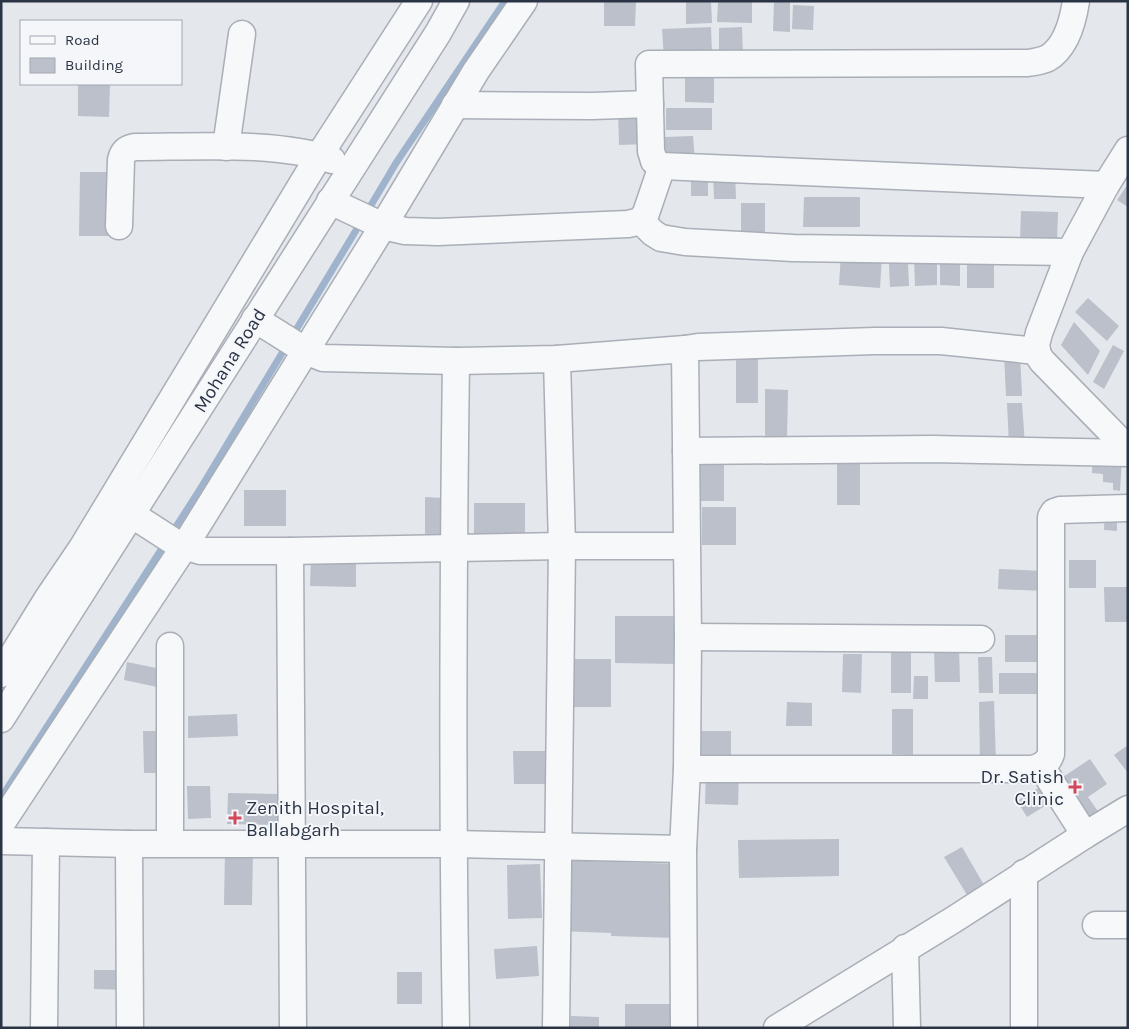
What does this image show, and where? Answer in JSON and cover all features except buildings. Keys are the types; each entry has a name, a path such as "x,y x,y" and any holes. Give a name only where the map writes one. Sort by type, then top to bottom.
{"street":[{"name":"Mohana Road","path":"1,674 48,598 82,548 319,156 419,1"},
{"name":"Mohana Road","path":"1,719 438,33 456,1"},
{"path":"1,824 173,541 296,344 380,224 476,71 524,1"},
{"path":"1076,1 1070,25 1062,43 1047,59 1028,63 649,64 651,151 654,160 662,166 1106,185"},
{"path":"226,147 242,34"},
{"path":"455,105 592,106 650,104"},
{"path":"119,226 121,160 123,153 135,147 226,147 283,151 319,156 352,167"},
{"path":"1128,150 1106,185 1070,252 1044,317 1036,345 1042,361 1128,451"},
{"path":"641,221 662,166"},
{"path":"330,201 380,224 405,231 438,232 622,224 641,221"},
{"path":"641,221 661,238 684,242 793,248 1070,252"},
{"path":"255,318 296,344 323,358 456,361 557,359 698,347 875,341 941,341 1037,351"},
{"path":"684,349 688,637 687,769 683,849 684,1028"},
{"path":"556,1028 562,546 557,359"},
{"path":"456,361 453,548 453,844 456,1028"},
{"path":"686,451 1128,451"},
{"path":"687,769 1032,769 1041,766 1049,760 1051,754 1051,517 1054,512 1060,510 1128,508"},
{"path":"131,514 173,541 200,551 686,546"},
{"path":"290,551 292,1028"},
{"path":"688,637 981,639"},
{"path":"170,646 170,843"},
{"path":"1041,766 1085,834"},
{"path":"777,1028 953,920 1085,834 1128,809"},
{"path":"1,841 129,844 453,844 683,849"},
{"path":"44,1028 46,842"},
{"path":"129,844 130,1028"},
{"path":"1024,873 1024,1028"},
{"path":"1096,925 1128,925"},
{"path":"905,948 907,1028"}],"waterway":[{"path":"367,212 396,163 505,1"},
{"path":"1,798 199,491 361,222"}],"place":[{"name":"Dr. Satish Clinic","path":"1075,787"},
{"name":"Zenith Hospital, Ballabgarh","path":"235,818"}]}
